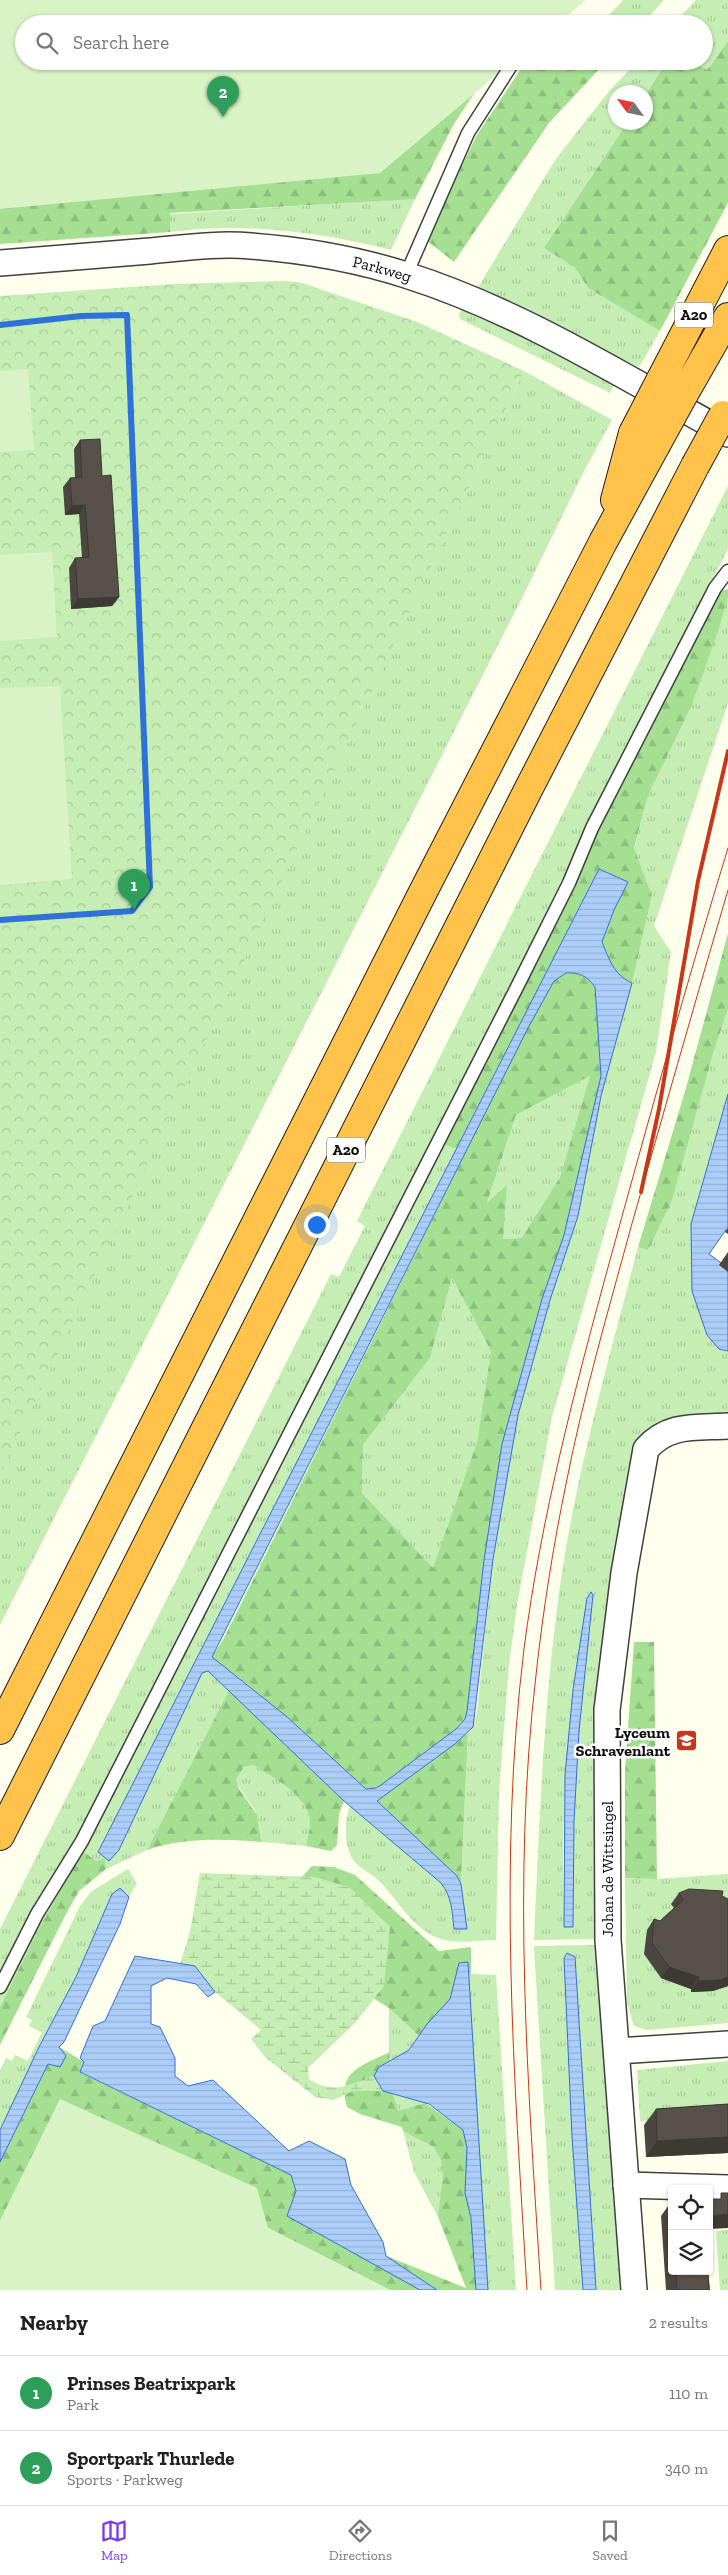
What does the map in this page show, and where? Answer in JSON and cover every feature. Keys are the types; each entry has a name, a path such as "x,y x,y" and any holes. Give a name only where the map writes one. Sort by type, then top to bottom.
{"highway":[{"name":"A20","path":"603,542 633,432 728,250"},
{"name":"A20","path":"0,1730 424,890 603,542 728,317"},
{"name":"A20","path":"0,1836 564,718 695,466 726,419"}],"street":[{"name":"Parkweg","path":"0,263 178,248 249,246 321,254 406,275 461,295 726,419"},
{"name":"Johan de Wittsingel","path":"634,2290 608,1940 606,1710 624,1573 646,1450 654,1440 668,1431 728,1426"},
{"path":"617,2051 728,2044"},
{"path":"626,2185 728,2188"}],"lane":[{"path":"406,275 468,133 508,70"},
{"path":"0,1987 37,1914 82,1841 518,985 568,883 596,819 715,588 728,571"}],"green space":[{"path":"0,0 586,0 568,15 15,15 15,70 502,70 380,173 0,209"},
{"path":"623,0 664,0 650,15 609,15"},
{"path":"696,0 728,0 728,41 713,62 713,15 682,15"},
{"path":"728,41 728,203 660,331 588,288 575,268 544,248 622,130 653,130 652,85 661,70 713,70 713,62"},
{"path":"461,70 490,70 455,122 415,199 170,213 170,232 0,244 0,190"},
{"path":"520,70 598,70 549,123 454,262 425,239 477,135"},
{"path":"629,70 661,70 652,85 615,85"},
{"path":"608,93 608,130 622,130 544,248 575,268 588,288 660,331 639,367 477,289 555,160"},
{"path":"415,199 391,250 336,238 281,230 225,228 170,232 170,214"},
{"path":"299,282 417,322 524,371 0,1475 0,296 175,284"},
{"path":"467,308 616,381 610,393 460,319 459,314 462,309"},
{"path":"28,369 34,450 0,452 0,371"},
{"path":"524,371 612,420 583,473 525,592 0,1625 0,1445 350,736"},
{"path":"728,486 728,549 587,826 566,877 435,1141 74,1844 32,1910 0,1974 0,1929 331,1274 339,1277 365,1226 357,1221"},
{"path":"52,552 57,637 0,641 0,555"},
{"path":"728,589 728,597 718,631 692,705 648,796 634,848 652,896 632,983 616,971 602,942 614,910 628,882 599,869 456,1149 443,1144 595,833 719,591"},
{"path":"728,597 728,703 654,926 671,952 656,1052 552,1417 517,1605 509,1665 499,1791 496,1940 459,1942 445,1940 419,1927 384,1886 354,1861 347,1846 347,1818 350,1806 441,1883 449,1899 454,1929 467,1929 461,1884 468,1733 473,1727 477,1711 493,1559 518,1415 550,1300 578,1216 601,1096 632,983 652,896 634,849 648,796 692,705"},
{"path":"60,686 72,879 0,885 0,688"},
{"path":"728,933 728,1009 712,1057 672,1200 648,1250 638,1247 686,1088"},
{"path":"566,973 575,973 586,977 595,987 601,1076 564,1236 542,1299 502,1444 484,1560 467,1711 465,1718 456,1729 381,1785 376,1788 366,1789 286,1716 212,1657 224,1638 528,1027 554,981","holes":["590,1076 560,1177 522,1238 503,1239 507,1185 487,1203 516,1115","452,1278 491,1351 477,1442 433,1568 362,1493 363,1445 430,1358"]},
{"path":"728,1009 728,1094 691,1224 719,1349 728,1351 728,1416 635,1453 608,1596 597,1712 598,1939 534,1940 545,1733 552,1650 564,1562 581,1472 638,1247 648,1250","holes":["588,1594 593,1596 579,1731 574,1821 573,1926 564,1927 565,1775 573,1690"]},
{"path":"590,1076 560,1177 523,1238 502,1239 507,1185 487,1204 516,1115"},
{"path":"442,1144 456,1149 98,1852 202,1673 208,1671 229,1690 147,1850 106,1869 105,1858 96,1861 83,1851 39,1928 0,2007 0,1995 30,1935"},
{"path":"452,1278 491,1351 477,1442 433,1569 362,1493 363,1445 430,1358"},
{"path":"634,1642 654,1642 657,1879 625,1878 625,1772"},
{"path":"229,1690 344,1801 339,1814 337,1845 331,1851 306,1846 310,1823 308,1813 303,1804 289,1788 253,1765 244,1767 236,1779 239,1789 257,1815 262,1842 234,1840 190,1841 147,1850"},
{"path":"468,1733 461,1884 457,1876 377,1801"},
{"path":"253,1765 289,1788 303,1804 308,1812 310,1822 306,1846 262,1842 255,1811 240,1789 236,1779 244,1767"},
{"path":"83,1851 96,1861 105,1858 106,1869 79,1891 0,2045 0,2007 39,1928"},
{"path":"312,1866 334,1867 355,1875 439,1951 471,1947 471,1974 468,1978 468,1962 459,1963 450,1999 419,2036 389,2008 333,1973 292,1882 304,1875"},
{"path":"128,1869 137,1883 129,1897 120,1888 112,1894 76,1977 39,2047 0,2130 0,2070 6,2058 12,2061 15,2055 28,2061 42,2032 29,2026 32,2020 26,2017 80,1906 92,1891"},
{"path":"200,1873 315,1877 349,1887 390,1927 384,1986 354,2024 308,2068 309,2079 326,2087 341,2087 374,2076 383,2091 353,2091 333,2100 315,2097 265,2057 251,2039 261,2030 215,1992 195,1966 180,1964 190,1932"},
{"path":"728,1874 728,2023 647,2030 634,2026 627,2003 625,1878 657,1879"},
{"path":"599,1945 611,2145 617,2152 621,2213 615,2221 620,2290 596,2290 575,1957 567,1953 564,1958 572,2137 583,2290 555,2290 534,1946"},
{"path":"471,1974 496,1975 516,2290 488,2290 468,1978"},
{"path":"389,2008 419,2036 409,2050 389,2061"},
{"path":"59,2047 84,2062 81,2073 291,2175 296,2191 287,2216 466,2288 438,2217 443,2176 441,2160 434,2147 403,2131 402,2127 360,2114 347,2107 345,2085 349,2077 354,2071 370,2061 390,2052 389,2061 379,2067 383,2090 393,2094 398,2111 425,2103 463,2130 467,2148 465,2193 471,2218 476,2290 390,2290 268,2228 60,2100 0,2221 0,2162 48,2064 60,2067 65,2056"},
{"path":"728,2061 728,2116 640,2121 637,2070"},
{"path":"393,2094 425,2103 398,2112"},
{"path":"60,2099 257,2188 268,2228 390,2290 0,2290 0,2221"},
{"path":"403,2131 428,2142 439,2154 442,2163 443,2181 438,2217 414,2172"},
{"path":"728,2230 728,2290 720,2290 716,2231"}],"water":[{"path":"599,869 628,882 614,910 602,942 616,971 632,983 601,1096 578,1216 550,1300 518,1415 493,1559 473,1727 455,1744 377,1801 457,1876 461,1884 467,1929 454,1929 449,1899 441,1883 344,1801 208,1671 202,1673 119,1850 109,1861 98,1852","holes":["566,973 579,974 589,980 595,987 601,1076 564,1235 542,1299 502,1444 484,1560 465,1719 456,1729 381,1785 376,1788 366,1789 286,1716 212,1657 528,1028 554,981"]},
{"path":"728,1094 728,1227 709,1254 728,1268 728,1351 719,1349 707,1335 692,1291 691,1224"},
{"path":"591,1592 593,1595 579,1731 574,1821 573,1927 564,1927 565,1775 573,1690 587,1598"},
{"path":"120,1888 129,1897 120,1924 64,2042 59,2047 66,2056 60,2067 48,2064 0,2162 0,2130 39,2047 76,1977 112,1894"},
{"path":"567,1953 575,1957 596,2290 583,2290 572,2137 564,1958"},
{"path":"135,1956 195,1966 215,1992 208,1997 196,1984 167,1978 151,1986 151,2024 160,2027 175,2058 175,2076 188,2086 213,2080 289,2151 309,2141 345,2159 351,2185 383,2242 386,2256 437,2290 420,2290 287,2216 296,2191 291,2175 80,2072 84,2062 80,2058 93,2026 105,2021"},
{"path":"468,1962 488,2290 476,2290 471,2218 465,2193 467,2148 463,2130 429,2104 383,2091 374,2076 379,2067 409,2050 427,2024 450,1999 459,1963"}],"building":[{"path":"100,439 102,476 111,475 119,597 78,599 75,558 89,557 85,505 72,506 70,478 82,477 80,440"},
{"path":"689,1889 723,1891 722,1896 728,1899 728,1977 720,1980 698,1981 699,1977 669,1967 652,1943 654,1919 660,1921 683,1900 679,1893"},
{"path":"728,2104 728,2137 657,2141 656,2109"},
{"path":"721,2193 728,2193 728,2214 713,2216 713,2199 721,2199"},
{"path":"676,2275 708,2275 709,2290 677,2290"}],"waterway":[{"path":"0,325 81,316 127,315 150,887 132,911 0,920"}],"tram line":[{"path":"527,2290 513,2049 510,1889 516,1729 524,1649 549,1502 584,1356 667,1054 728,848"},
{"path":"541,2290 527,2059 524,1906 529,1752 542,1627 561,1508 588,1387 631,1227 728,890"}],"railway":[{"path":"641,1192 659,1109 698,881 728,751"}],"place":[{"name":"Sportpark Thurlede","path":"223,117"},
{"name":"Prinses Beatrixpark","path":"134,910"},
{"name":"Lyceum Schravenlant","path":"686,1741"}]}
